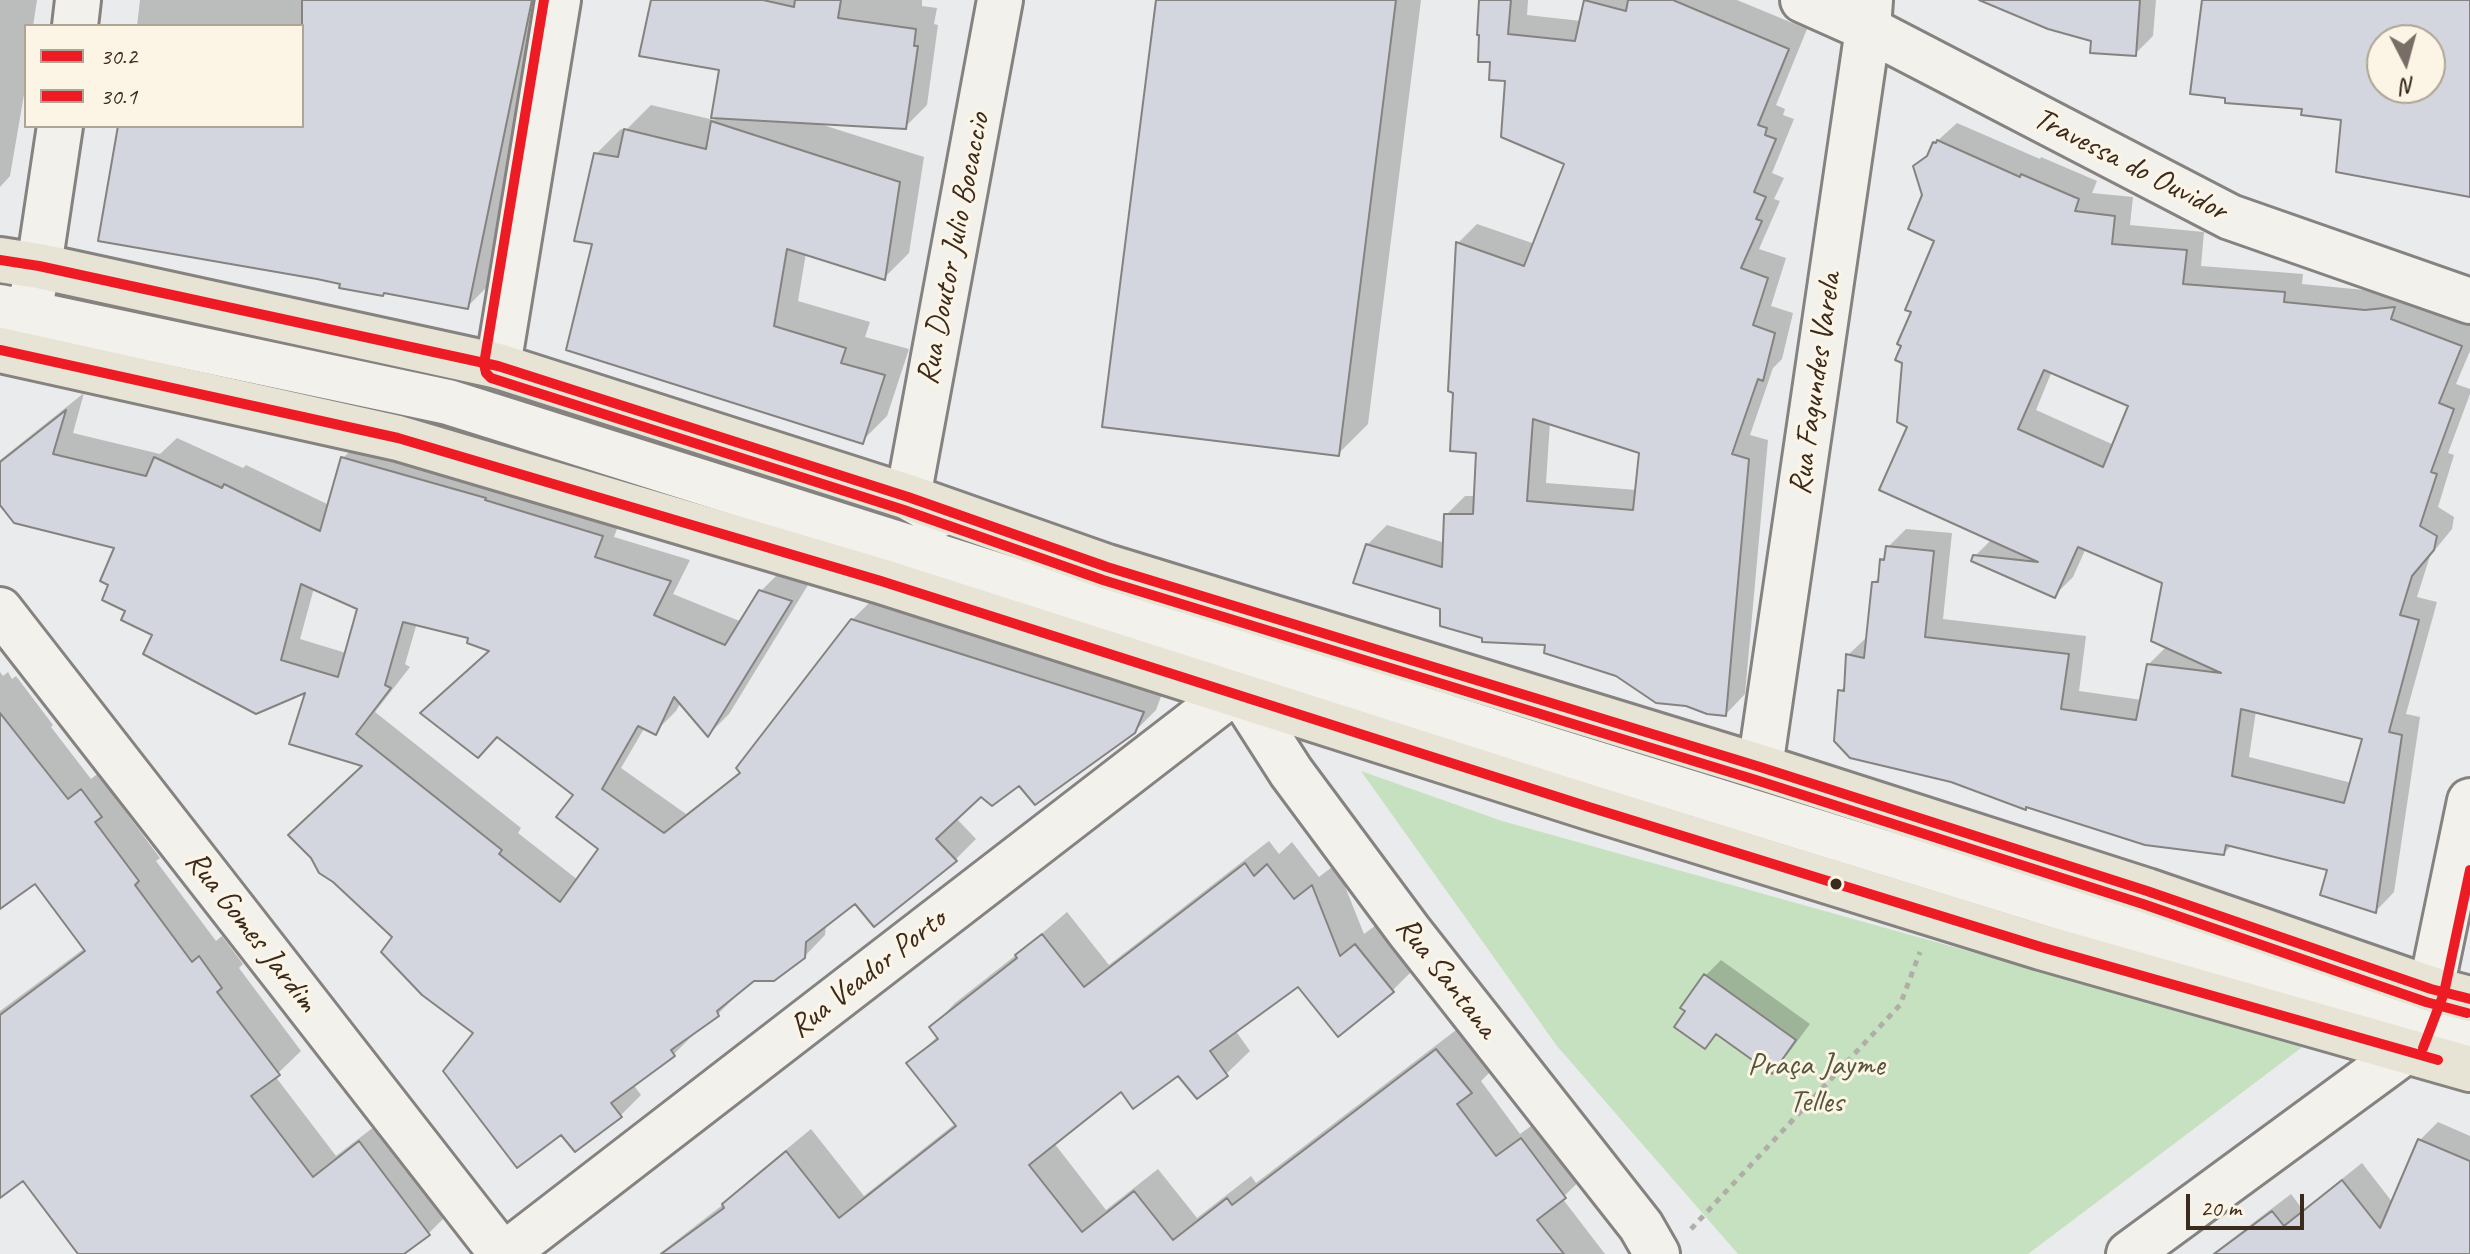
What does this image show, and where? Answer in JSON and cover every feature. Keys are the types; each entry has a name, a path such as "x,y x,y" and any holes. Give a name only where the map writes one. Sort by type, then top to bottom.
{"main road":[{"path":"19,263 498,366 908,497 1107,567 1760,767 2147,891 2432,1014 2470,1069"},
{"path":"12,331 398,438 881,581 2041,947 2432,1014"}],"street":[{"path":"75,24 78,0"},
{"path":"498,366 558,0"},
{"name":"Rua Doutor Julio Bocaccio","path":"908,497 1000,0"},
{"name":"Travessa do Ouvidor","path":"1803,0 1869,15 2230,217 2470,301"},
{"name":"Rua Fagundes Varela","path":"1760,767 1869,15"},
{"path":"59,128 19,263 12,331 448,402 2054,906 2432,1014"},
{"path":"908,497 1096,606"},
{"path":"881,581 1096,606"},
{"name":"Rua Gomes Jardim","path":"0,610 504,1254"},
{"name":"Rua Santana","path":"1237,695 1409,931 1641,1226 1673,1243"},
{"name":"Rua Veador Porto","path":"504,1254 1237,695"},
{"path":"2129,1254 2432,1014 2470,801"},
{"path":"2054,906 2432,1014 2470,1034"}],"path":[{"path":"1673,1243 1900,1005 1935,914"}],"green space":[{"name":"Praça Jayme Telles","path":"1361,771 1502,821 2305,1045 2028,1254 1738,1254 1557,1046"}],"building":[{"path":"302,0 532,0 468,309 339,288 340,284 317,279 98,241 118,128 304,128"},
{"path":"651,0 763,0 794,7 795,0 841,0 838,18 916,29 914,46 918,46 906,129 711,118 719,70 639,56"},
{"path":"1156,0 1396,0 1339,456 1102,427"},
{"path":"1479,0 1511,0 1508,34 1575,41 1584,0 1626,11 1628,0 1673,0 1789,49 1758,125 1767,128 1765,135 1776,139 1754,192 1766,197 1756,219 1762,221 1741,268 1768,278 1753,325 1775,333 1763,381 1758,379 1732,454 1749,459 1726,716 1707,714 1686,706 1656,703 1616,676 1544,653 1545,645 1482,642 1482,638 1440,626 1440,609 1353,583 1366,544 1442,567 1444,514 1473,514 1476,453 1450,451 1453,393 1448,391 1456,242 1524,266 1564,164 1501,137 1505,81 1489,80 1490,62 1478,62","holes":["1533,419 1639,453 1633,510 1527,501"]},
{"path":"1979,0 2140,0 2136,56 2090,53 2091,41 2048,29"},
{"path":"2202,0 2470,0 2470,197 2336,172 2341,120 2301,115 2302,109 2225,103 2225,98 2190,94"},
{"path":"711,121 900,182 885,280 787,249 774,326 846,348 841,363 885,375 863,444 566,350 592,244 574,241 594,153 618,157 624,129 706,149"},
{"path":"1937,140 2079,199 2075,211 2115,216 2112,244 2187,250 2183,284 2285,292 2284,302 2365,310 2395,307 2391,319 2462,346 2439,403 2454,409 2431,472 2437,474 2420,526 2437,536 2434,550 2412,576 2400,615 2419,620 2389,732 2402,735 2376,913 2320,895 2327,870 2226,845 2224,855 2145,845 2026,807 2026,810 1951,782 1850,758 1834,741 1838,690 1844,691 1846,654 1864,658 1872,582 1878,582 1880,559 1884,560 1886,546 1934,551 1925,637 2069,654 2061,709 2136,720 2147,664 2221,673 2151,641 2162,583 2078,547 2055,598 1971,561 1973,555 2038,562 1879,490 1907,427 1897,422 1902,363 1895,360 1901,346 1897,344 1911,312 1905,310 1934,241 1908,229 1922,195 1913,166 1927,156 1933,142","holes":["2044,370 2128,406 2103,467 2018,429","2241,709 2362,739 2344,803 2232,776"]},
{"path":"66,410 53,454 146,476 154,457 222,488 224,484 320,531 341,457 486,498 603,536 595,557 671,581 654,615 725,645 759,590 792,601 708,737 674,697 656,735 638,726 602,789 664,833 740,773 736,768 851,619 1144,712 1135,733 1035,805 1019,786 992,806 981,797 936,839 957,861 874,927 855,904 806,942 805,958 774,981 754,981 717,1011 719,1016 671,1050 675,1056 611,1103 622,1117 575,1152 561,1135 517,1168 443,1071 473,1033 422,995 381,952 392,937 333,882 319,873 311,858 288,835 362,766 289,744 305,693 256,714 143,654 152,635 121,620 125,611 102,600 108,585 100,581 114,548 14,523 0,505 0,462","holes":["301,584 357,609 338,677 281,660","403,622 468,638 467,643 489,651 420,713 478,758 497,737 573,795 556,817 598,849 560,902 499,854 502,850 356,734 391,688 385,685"]},
{"path":"0,713 68,799 81,789 102,817 95,822 139,881 135,885 192,962 199,956 222,988 217,992 280,1075 251,1096 313,1177 359,1141 430,1235 404,1254 78,1254 23,1181 0,1198 0,1015 85,951 35,884 0,909"},
{"path":"1245,863 1254,876 1267,864 1294,899 1312,885 1340,956 1355,944 1394,992 1338,1037 1298,987 1210,1051 1228,1076 1197,1099 1178,1076 1133,1109 1121,1092 1029,1165 1082,1232 1134,1191 1173,1240 1227,1198 1232,1205 1436,1049 1472,1093 1457,1104 1496,1156 1521,1138 1566,1198 1537,1220 1564,1254 661,1254 724,1208 722,1204 786,1151 839,1218 956,1126 906,1063 938,1039 929,1027 1017,958 1015,955 1042,934 1084,987"},
{"path":"1704,974 1796,1040 1772,1074 1716,1034 1705,1049 1674,1027 1685,1011 1680,1008"},
{"path":"2418,1139 2470,1161 2470,1254 2214,1254 2272,1211 2284,1226 2342,1180 2380,1228"}],"transit line":[{"name":"30.1","path":"544,0 484,364 491,378 904,510 1103,580 1756,780 2143,904 2426,1002 2467,1013"},
{"name":"30.2","path":"0,260 498,366 908,497 1107,567 1760,767 2147,891 2431,989 2470,999"},
{"name":"30.2","path":"0,350 398,438 881,581 1589,807 2041,947 2438,1060"},
{"name":"30.1","path":"2423,1048 2444,993 2470,870"}]}
